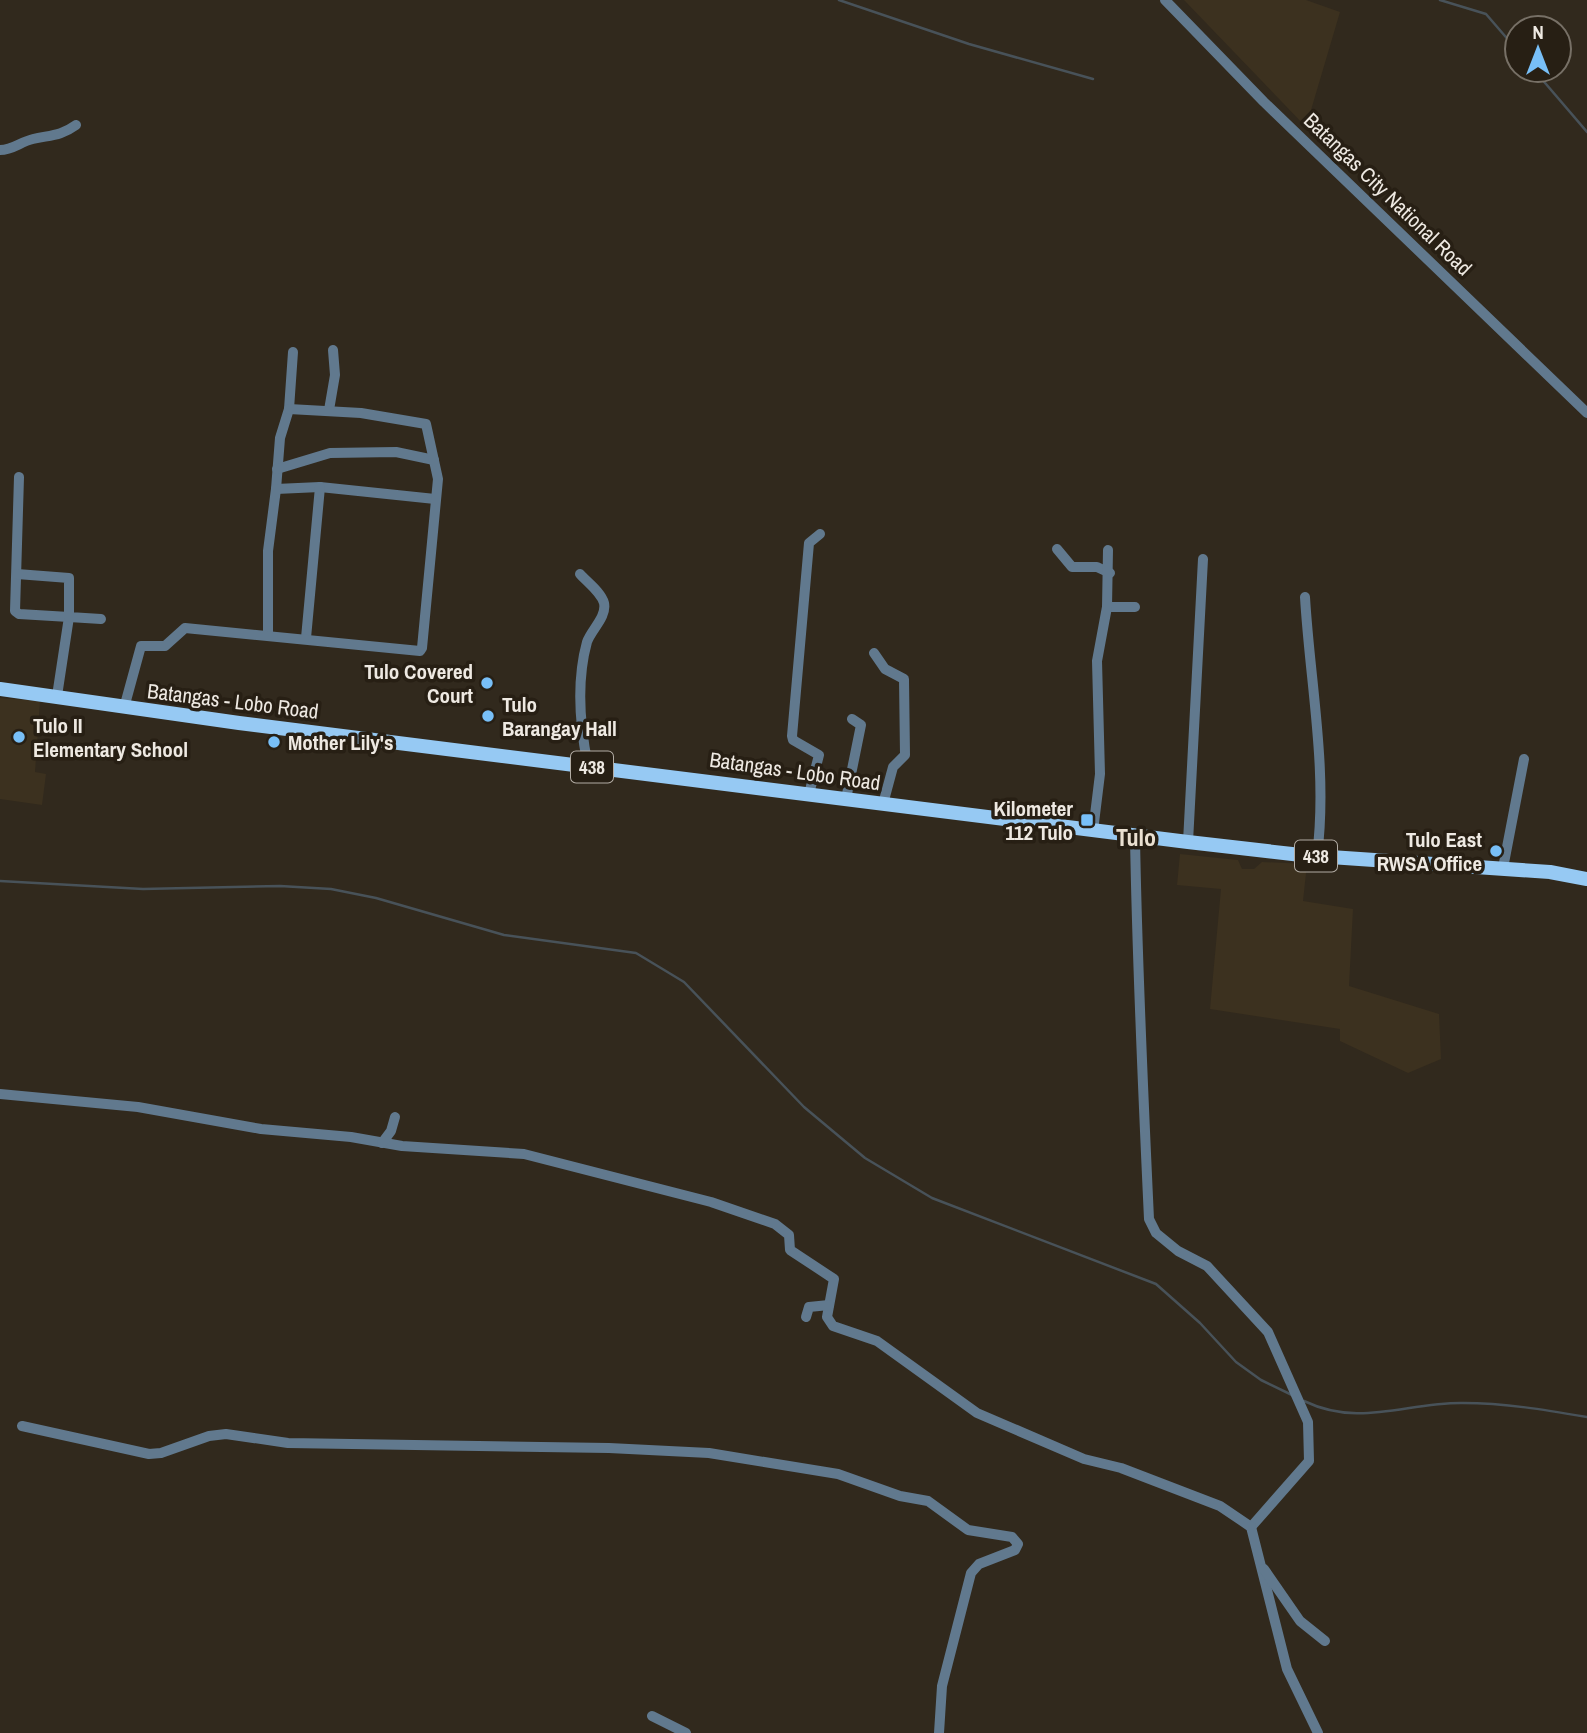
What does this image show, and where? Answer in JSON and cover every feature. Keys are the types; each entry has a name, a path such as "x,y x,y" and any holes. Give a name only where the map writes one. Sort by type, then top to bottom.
{"main road":[{"name":"Batangas - Lobo Road","path":"0,690 1093,831 1317,856 1503,868 1587,879"}],"street":[{"name":"Batangas City National Road","path":"1165,0 1264,102 1587,414"},
{"path":"0,150 10,150 34,138 57,136 76,125"},
{"path":"329,410 335,375 333,350"},
{"path":"268,634 268,551 282,425 289,409 293,352"},
{"path":"124,708 141,646 165,646 185,628 420,650 438,479 429,431 421,421 329,410 289,409"},
{"path":"277,469 330,453 396,452 434,460"},
{"path":"19,477 16,612 101,619"},
{"path":"276,489 320,487 435,499"},
{"path":"306,638 320,487"},
{"path":"808,794 819,755 793,740 792,736 809,543 820,534"},
{"path":"1057,550 1072,567 1097,567 1110,573"},
{"path":"1093,831 1100,763 1097,661 1107,607 1110,573 1108,550"},
{"path":"1188,842 1203,559"},
{"path":"17,574 69,578 69,617 57,696"},
{"path":"580,574 603,600 604,607 587,642 583,666 581,725 588,766"},
{"path":"1305,597 1320,775 1322,820 1317,856"},
{"path":"1107,607 1135,607"},
{"path":"874,653 885,669 904,679 905,755 893,767 883,804"},
{"path":"846,799 861,725 852,719"},
{"path":"1503,868 1524,759"},
{"path":"1135,836 1136,970 1142,1031 1149,1219 1156,1233 1178,1251 1207,1266 1264,1326 1308,1422 1309,1461 1251,1527"},
{"path":"0,1094 138,1107 261,1129 382,1143 524,1154 704,1200 775,1224 789,1235 790,1250 834,1279 827,1317 833,1326 877,1341 977,1413 1084,1459 1121,1468 1220,1506 1251,1527 1254,1548 1263,1567 1300,1621 1325,1641"},
{"path":"382,1143 393,1127 395,1117"},
{"path":"806,1317 809,1307 829,1305"},
{"path":"22,1426 149,1454 161,1454 208,1436 226,1434 288,1443 610,1448 709,1453 838,1474 900,1496 928,1501 968,1530 1012,1537 1018,1544 1015,1550 979,1564 971,1573 942,1686 939,1733"},
{"path":"1263,1567 1267,1596 1287,1669 1318,1733"},
{"path":"652,1716 686,1733"}],"shaded area":[{"path":"1184,0 1306,0 1340,12 1306,127"},
{"name":"Tulo II Elementary School","path":"0,698 40,701 35,772 46,774 42,805 0,799"},
{"path":"1180,854 1238,860 1242,869 1254,869 1262,862 1307,864 1303,901 1353,909 1349,986 1439,1014 1441,1059 1408,1073 1340,1041 1340,1029 1210,1009 1221,889 1177,885"}],"waterway":[{"path":"839,0 969,44 1093,79"},
{"path":"1440,0 1486,14 1503,34"},
{"path":"1546,84 1587,132"},
{"path":"0,881 143,889 280,886 331,889 376,898 504,935 636,953 684,982 804,1107 865,1158 932,1198 1156,1284 1200,1323 1236,1362 1261,1380 1292,1395"},
{"path":"1304,1401 1345,1413 1479,1403 1587,1417"}],"place":[{"name":"Tulo Covered Court","path":"487,683"},
{"name":"Tulo Barangay Hall","path":"488,716"},
{"name":"Tulo II Elementary School","path":"19,737"},
{"name":"Mother Lily's","path":"274,742"},
{"name":"Kilometer 112 Tulo","path":"1087,820"},
{"name":"Tulo East RWSA Office","path":"1496,851"}],"district":[{"name":"Tulo","path":"1136,837"}]}
